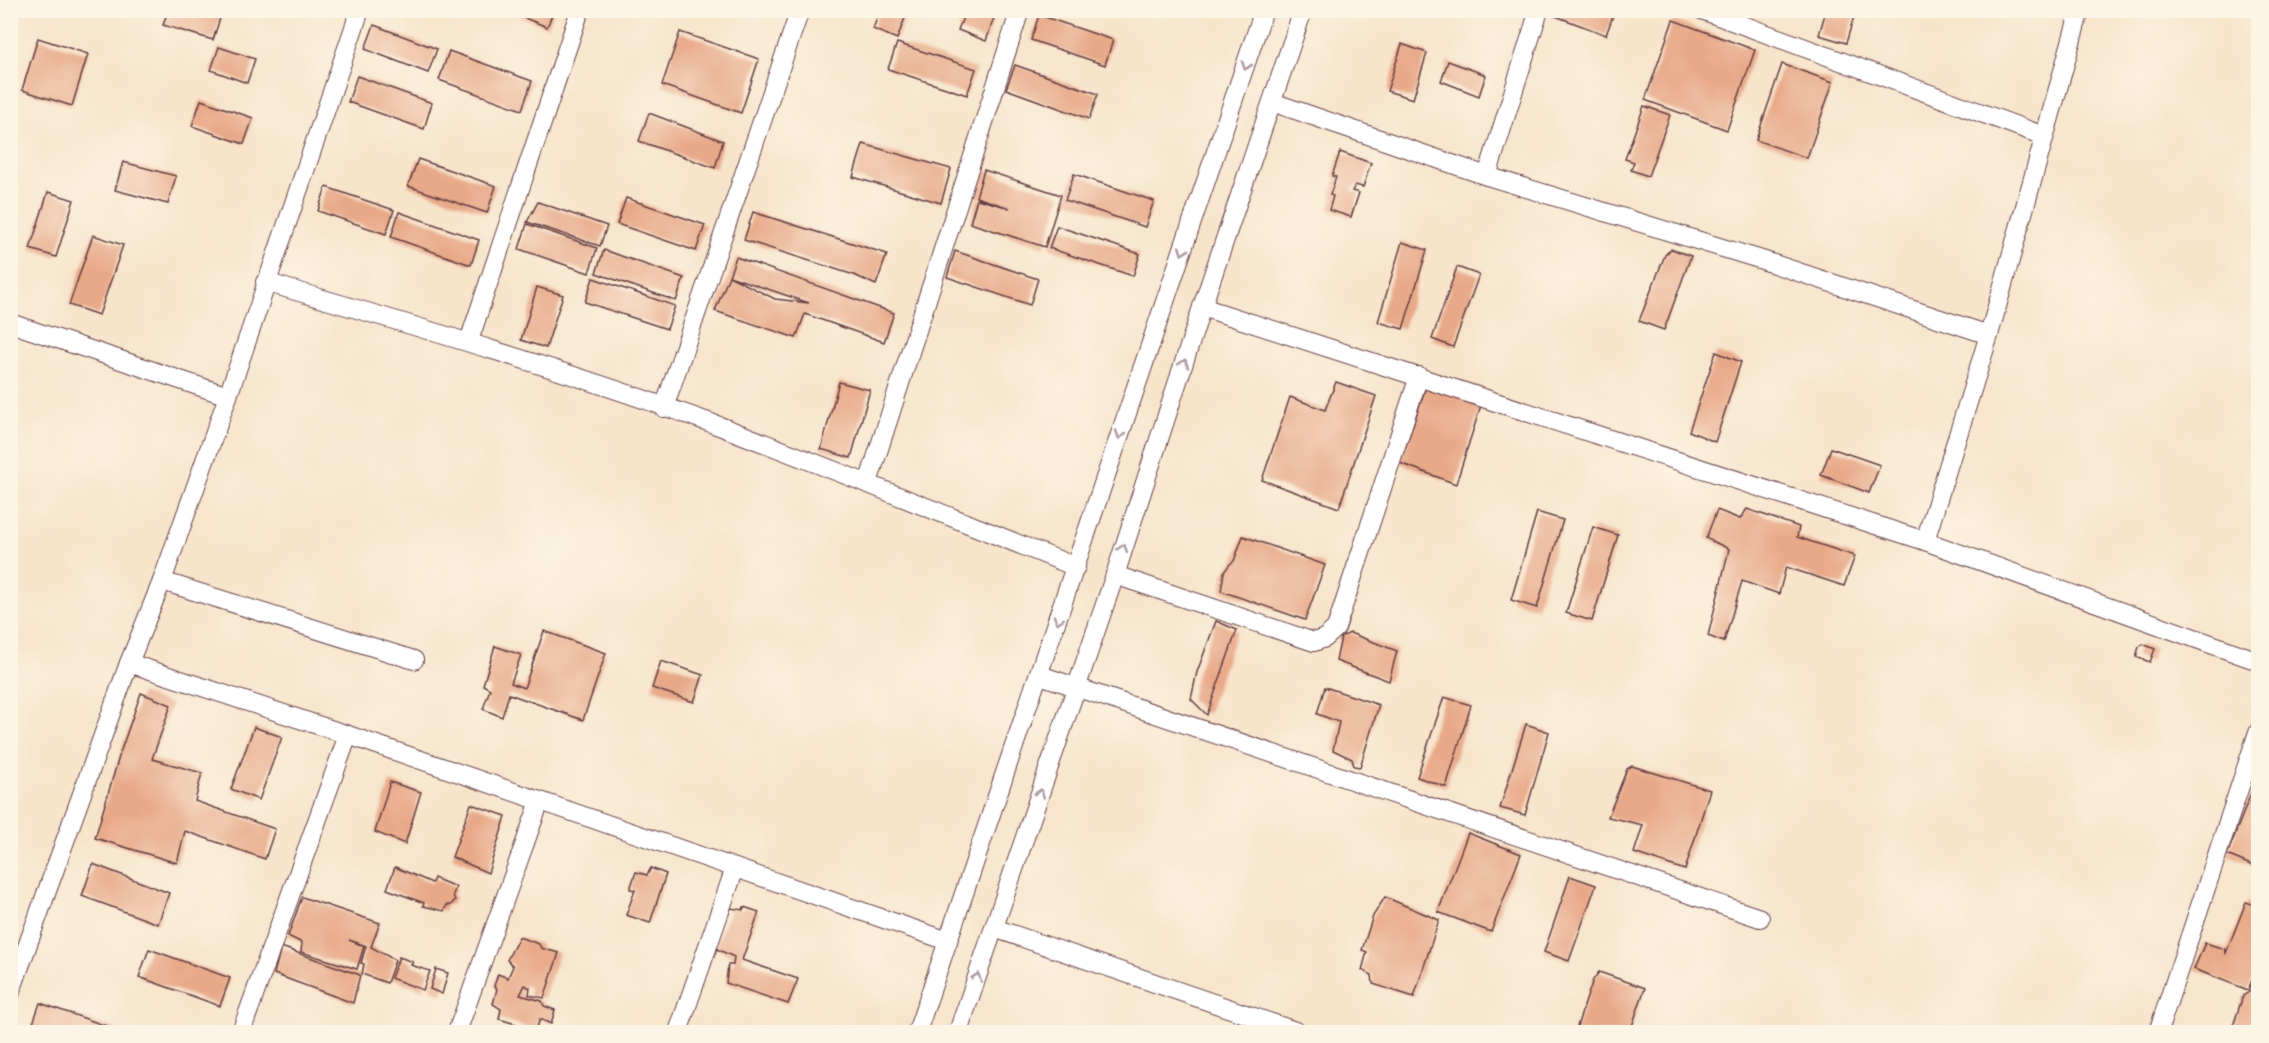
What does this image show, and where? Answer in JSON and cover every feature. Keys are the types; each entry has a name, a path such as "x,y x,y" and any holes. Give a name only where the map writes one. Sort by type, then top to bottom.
{"street":[{"path":"10,994 228,396 360,10"},
{"path":"469,342 579,10"},
{"path":"664,408 800,10"},
{"path":"868,483 1020,10"},
{"path":"917,1032 1264,10"},
{"path":"958,1032 1114,575 1302,10"},
{"path":"1487,176 1539,10"},
{"path":"1702,10 2044,136"},
{"path":"1925,541 1989,335 2080,10"},
{"path":"1272,102 1487,176 1762,260 1989,335"},
{"path":"266,282 469,342 664,408 868,483 1076,567"},
{"path":"1202,307 1925,541 2259,661"},
{"path":"10,323 228,396"},
{"path":"1114,575 1314,642 1325,638 1336,628 1419,376"},
{"path":"162,581 414,660"},
{"path":"129,663 348,735 948,941"},
{"path":"1040,675 1760,918"},
{"path":"2158,1032 2259,732"},
{"path":"241,1032 348,735"},
{"path":"457,1032 540,801"},
{"path":"678,1032 735,868"},
{"path":"994,928 1298,1032"}],"building":[{"path":"168,10 207,10 221,15 213,40 163,25"},
{"path":"505,10 554,10 547,27"},
{"path":"880,10 908,10 897,39 873,29"},
{"path":"966,10 984,10 995,15 986,41 958,30"},
{"path":"1546,10 1615,10 1606,35 1545,12"},
{"path":"1826,10 1856,10 1846,43 1819,35"},
{"path":"1039,15 1113,40 1105,65 1031,40"},
{"path":"1673,20 1755,50 1727,130 1645,100"},
{"path":"374,25 437,49 428,73 365,49"},
{"path":"680,32 759,59 741,113 662,85"},
{"path":"38,38 88,54 72,106 22,90"},
{"path":"897,43 976,69 967,95 888,69"},
{"path":"1402,44 1427,53 1413,99 1387,91"},
{"path":"219,47 255,59 247,83 211,70"},
{"path":"449,51 532,81 522,110 439,80"},
{"path":"1448,61 1486,75 1479,96 1441,81"},
{"path":"1782,64 1833,82 1807,158 1756,140"},
{"path":"1015,65 1098,94 1089,119 1006,89"},
{"path":"357,76 432,103 424,129 348,102"},
{"path":"201,100 253,118 244,144 192,126"},
{"path":"1644,106 1670,115 1648,176 1631,170 1634,162 1625,159"},
{"path":"649,113 723,141 715,168 639,141"},
{"path":"863,144 951,169 941,203 853,177"},
{"path":"1340,152 1371,163 1363,187 1355,185 1352,191 1359,193 1351,217 1329,210 1333,196 1330,195 1336,177 1332,176"},
{"path":"418,159 496,186 487,213 408,186"},
{"path":"123,162 176,176 168,204 115,190"},
{"path":"984,170 1061,195 1045,247 970,223 977,199 1010,208 976,197"},
{"path":"1074,174 1154,201 1145,227 1065,200"},
{"path":"326,187 394,210 386,234 318,211"},
{"path":"48,192 74,200 56,257 30,249"},
{"path":"626,198 705,225 696,251 617,224"},
{"path":"538,202 607,226 600,246 527,222"},
{"path":"399,212 479,240 471,265 391,237"},
{"path":"753,212 887,254 876,285 854,275 744,240"},
{"path":"527,224 597,248 589,273 519,249"},
{"path":"1057,226 1140,254 1133,276 1049,248"},
{"path":"93,235 123,245 99,315 69,305"},
{"path":"1402,242 1427,250 1403,329 1378,322"},
{"path":"1671,249 1691,256 1664,330 1639,321 1665,255"},
{"path":"604,250 684,278 676,301 596,273"},
{"path":"955,251 1038,279 1030,305 947,277"},
{"path":"736,257 894,313 884,342 805,314 796,338 715,311","holes":["729,276 809,303 775,299"]},
{"path":"1457,267 1479,275 1453,347 1432,339"},
{"path":"593,278 675,306 667,329 585,302"},
{"path":"537,287 563,295 546,348 521,340"},
{"path":"1716,352 1741,362 1715,442 1689,431"},
{"path":"839,382 870,390 851,458 821,449"},
{"path":"1336,382 1376,396 1339,508 1262,480 1290,397 1325,410"},
{"path":"1427,384 1482,402 1456,484 1400,463"},
{"path":"1831,448 1880,465 1869,493 1821,475"},
{"path":"1747,509 1799,527 1797,537 1855,556 1844,586 1786,567 1779,594 1742,581 1724,642 1708,636 1729,549 1706,538 1717,510 1740,519"},
{"path":"1537,512 1563,520 1537,608 1511,600"},
{"path":"1593,527 1618,535 1592,621 1566,613"},
{"path":"1243,536 1325,565 1305,620 1221,591 1224,572 1234,561"},
{"path":"1216,621 1237,630 1207,715 1191,699 1197,672"},
{"path":"544,631 606,653 583,720 509,694 502,717 483,709 490,689 483,685 495,646 521,655 511,683 524,688"},
{"path":"1350,633 1397,651 1389,681 1336,661 1341,637"},
{"path":"2143,644 2155,649 2150,662 2136,657 2139,647"},
{"path":"661,661 703,675 694,702 652,688"},
{"path":"1325,687 1379,705 1360,767 1354,766 1352,759 1333,750 1339,722 1317,714"},
{"path":"141,693 171,705 152,759 202,773 195,801 275,829 265,859 185,831 177,863 95,838 121,750"},
{"path":"1444,697 1471,705 1446,787 1417,777"},
{"path":"1526,724 1549,732 1525,815 1500,808"},
{"path":"254,727 282,737 259,800 231,789"},
{"path":"1632,766 1710,790 1685,870 1634,853 1643,825 1608,817 1627,769"},
{"path":"2258,775 2258,868 2227,855"},
{"path":"390,782 421,792 405,844 375,832"},
{"path":"471,804 506,816 488,873 452,857"},
{"path":"1468,833 1521,854 1491,932 1438,912"},
{"path":"93,864 169,893 158,924 82,896"},
{"path":"395,867 432,883 434,878 456,887 453,895 455,900 451,905 447,905 444,911 423,906 424,903 387,889"},
{"path":"651,868 666,874 650,923 626,915 635,890 630,889 636,872 647,875"},
{"path":"1570,876 1596,885 1569,961 1544,952"},
{"path":"302,897 380,923 371,947 395,960 387,983 362,974 364,964 361,963 366,946 349,940 364,946 357,969 301,952 302,943 288,936"},
{"path":"1385,897 1439,920 1414,997 1373,984 1372,975 1362,970 1367,952 1362,950 1373,916"},
{"path":"2246,902 2258,906 2258,966 2248,990 2194,969 2205,943 2225,949 2226,953"},
{"path":"744,907 759,912 742,960 798,979 788,1004 726,983 728,965 733,965 734,957 717,949 718,939 731,908 743,910"},
{"path":"519,937 539,944 541,948 559,953 544,998 529,995 530,988 525,985 520,995 542,1001 544,1006 555,1010 551,1024 540,1019 536,1030 499,1019 501,1009 493,1004 497,989 494,986 498,974 508,978 513,966 507,960"},
{"path":"281,947 360,975 353,1003 274,974"},
{"path":"149,949 230,978 220,1006 139,977"},
{"path":"399,957 413,962 411,965 430,971 423,990 391,978"},
{"path":"436,969 448,973 442,994 430,989"},
{"path":"1599,972 1645,988 1630,1032 1575,1032 1593,980"},
{"path":"2252,990 2258,992 2258,1032 2231,1032 2243,996"},
{"path":"40,1003 118,1030 117,1032 30,1032"}]}
